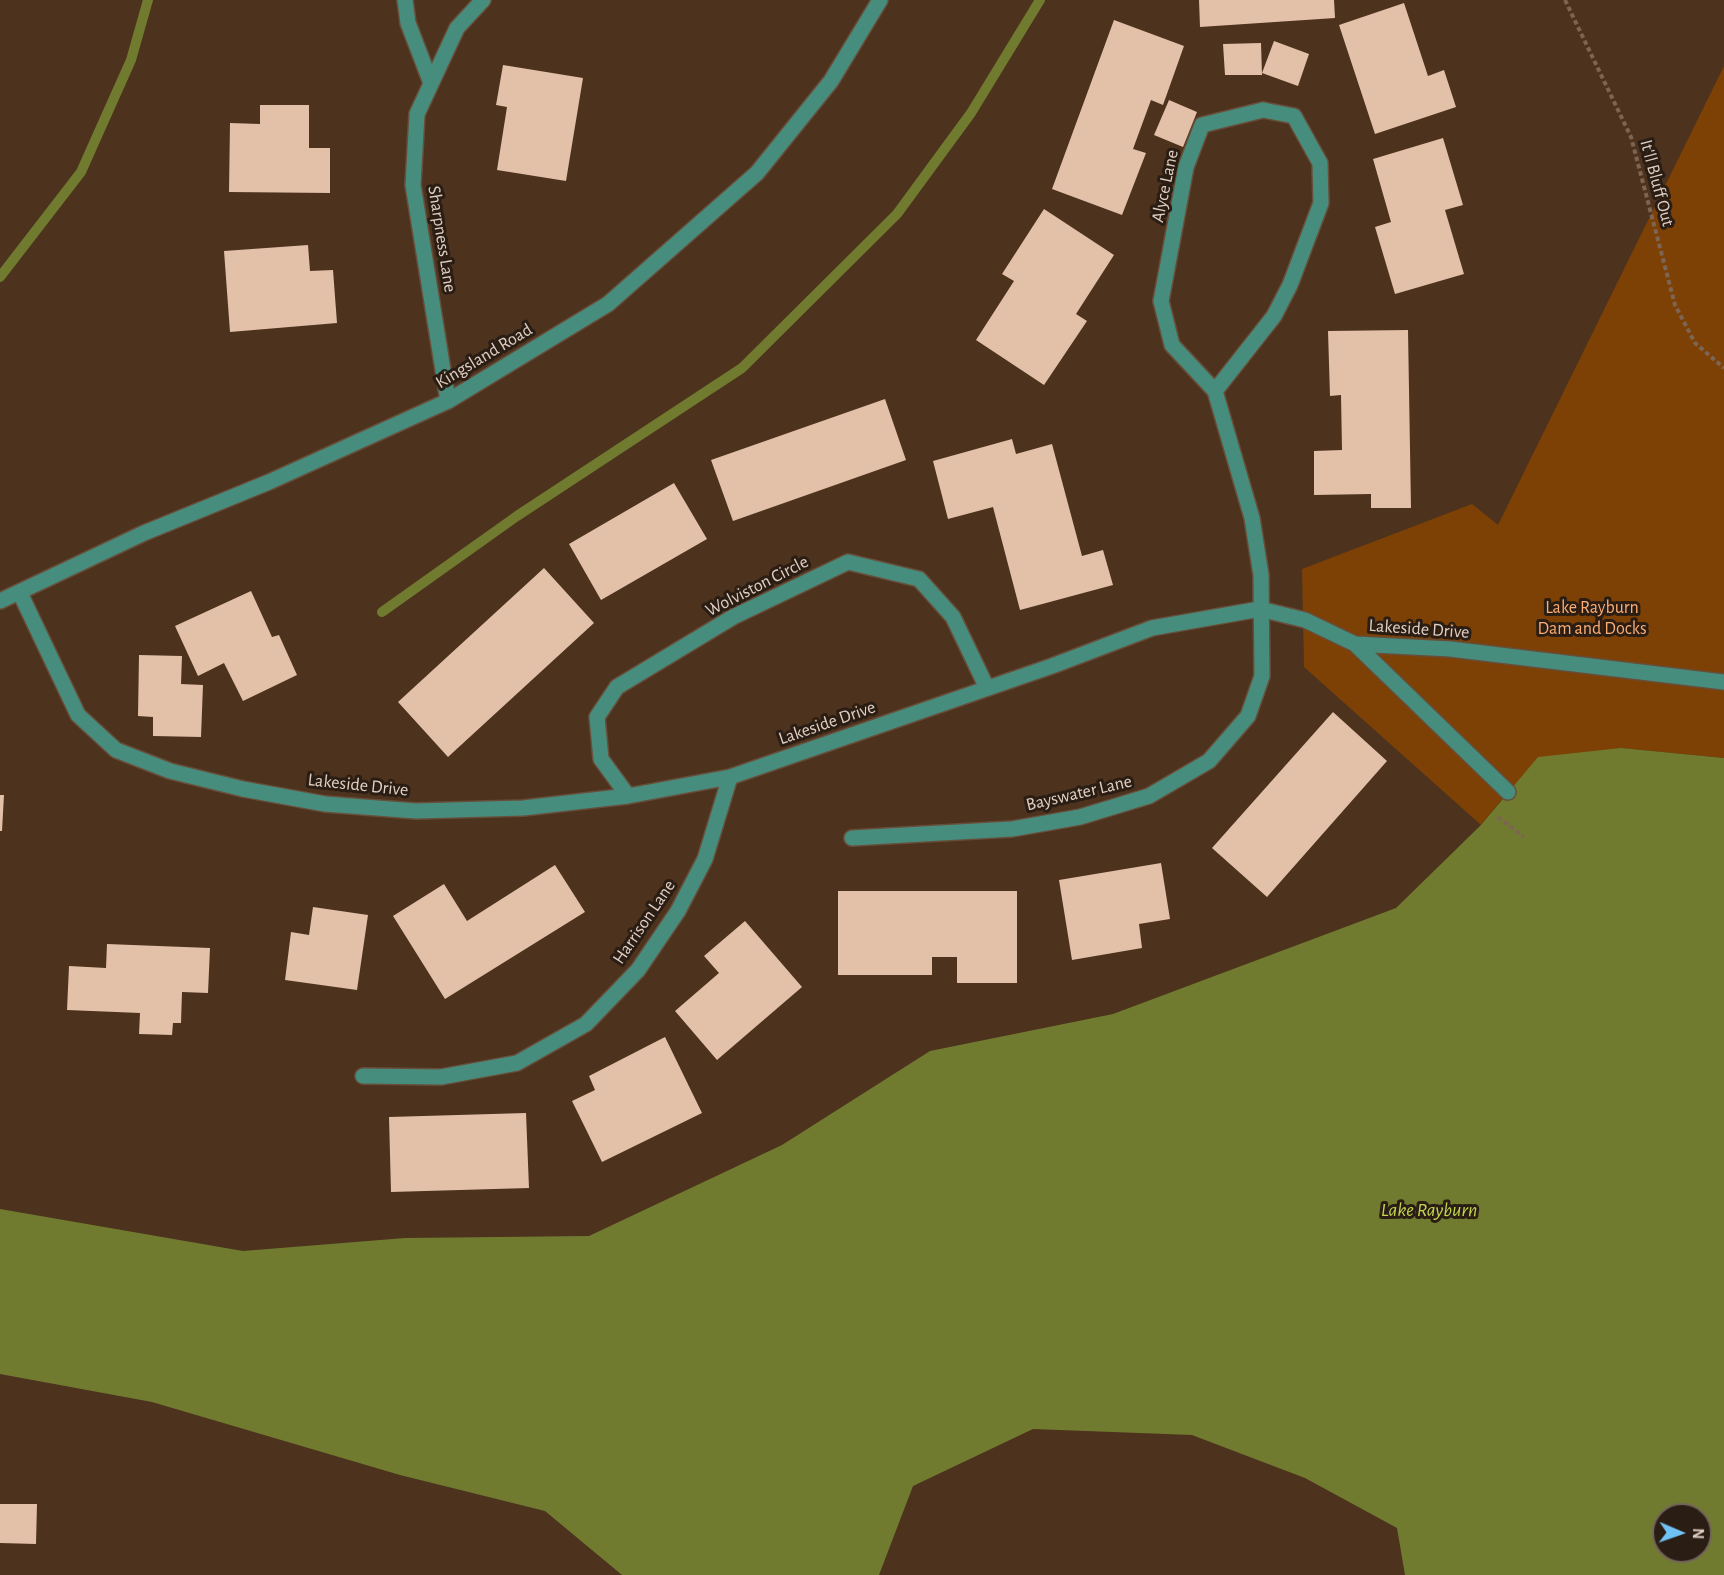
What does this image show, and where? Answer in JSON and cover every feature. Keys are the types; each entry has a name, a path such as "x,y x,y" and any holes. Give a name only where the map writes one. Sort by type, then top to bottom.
{"street":[{"path":"405,0 408,23 431,84"},
{"name":"Sharpness Lane","path":"448,401 413,185 417,114 457,28 483,0"},
{"name":"Kingsland Road","path":"0,601 144,533 269,482 448,401 608,304 758,173 831,81 880,0"},
{"name":"Alyce Lane","path":"1215,391 1274,316 1290,285 1321,203 1320,163 1294,116 1263,110 1202,125 1185,167 1161,301 1172,345 1215,391 1252,519 1261,575 1260,609"},
{"name":"Wolviston Circle","path":"628,796 602,759 597,717 617,687 733,617 848,562 919,579 953,617 987,688"},
{"name":"Lakeside Drive","path":"20,592 78,714 116,750 170,771 243,789 325,804 416,811 523,808 628,796 730,777 1152,628 1260,609 1305,620 1355,644 1450,649 1724,682"},
{"name":"Bayswater Lane","path":"852,838 1012,829 1080,817 1149,796 1209,761 1248,716 1262,676 1260,609"},
{"path":"1355,644 1508,792"},
{"name":"Harrison Lane","path":"363,1076 441,1077 518,1063 586,1024 638,970 678,911 705,859 730,777"}],"path":[{"name":"It'll Bluff Out","path":"1565,0 1631,137 1675,305 1695,343 1724,368"},
{"path":"1497,816 1524,837"}],"green space":[{"name":"Lake Rayburn Dam and Docks","path":"1724,66 1724,758 1621,748 1508,792 1481,825 1304,667 1302,569 1472,504 1498,525"}],"water":[{"name":"Lake Rayburn","path":"1621,748 1724,758 1724,1575 1405,1575 1397,1528 1305,1478 1192,1435 1033,1429 913,1486 879,1575 622,1575 545,1511 400,1475 152,1402 0,1374 0,1209 243,1251 405,1238 589,1236 782,1145 930,1051 1113,1014 1396,908 1481,825 1538,757"}],"building":[{"path":"1199,0 1334,0 1335,18 1200,27"},
{"path":"1404,3 1428,76 1444,70 1456,107 1375,134 1339,25"},
{"path":"1114,20 1184,46 1163,105 1151,100 1133,149 1146,153 1122,215 1052,189"},
{"path":"1274,41 1309,54 1298,86 1262,73"},
{"path":"1261,43 1262,75 1225,75 1223,44"},
{"path":"503,65 583,78 566,181 497,170 507,107 496,105"},
{"path":"1169,100 1197,112 1183,147 1154,135"},
{"path":"260,105 309,105 309,148 330,148 330,193 229,192 230,123 260,124"},
{"path":"1443,138 1463,205 1445,210 1464,274 1395,294 1375,227 1391,222 1373,159"},
{"path":"1044,209 1114,255 1076,314 1087,321 1044,385 976,340 1014,281 1002,274"},
{"path":"308,245 310,271 333,270 337,323 230,332 224,251"},
{"path":"1408,330 1411,508 1371,508 1371,494 1314,495 1314,451 1342,450 1341,395 1330,396 1328,331"},
{"path":"885,399 906,460 733,521 711,460"},
{"path":"1012,439 1016,454 1052,444 1082,556 1103,550 1113,585 1020,610 993,507 948,519 933,461"},
{"path":"674,483 707,539 601,600 569,544"},
{"path":"544,568 594,623 448,757 398,702"},
{"path":"251,591 272,637 279,635 297,675 243,701 224,663 198,676 175,626"},
{"path":"139,655 182,656 181,684 203,685 201,737 153,736 153,717 138,716"},
{"path":"1333,712 1387,761 1267,897 1212,848"},
{"path":"0,795 4,795 2,831 0,831"},
{"path":"1161,863 1170,919 1139,924 1142,948 1072,960 1059,880"},
{"path":"555,865 585,912 445,999 393,916 444,884 467,921"},
{"path":"838,891 1017,891 1017,983 957,983 957,957 932,957 932,975 838,975"},
{"path":"313,907 368,915 357,990 285,980 291,932 309,935"},
{"path":"745,921 802,987 717,1060 675,1011 719,973 704,956"},
{"path":"107,944 210,948 208,993 182,992 181,1023 173,1023 172,1035 139,1034 140,1013 67,1010 69,966 106,968"},
{"path":"665,1037 702,1113 602,1162 572,1101 595,1090 589,1076"},
{"path":"526,1113 529,1188 391,1192 389,1117"},
{"path":"0,1504 37,1504 36,1544 0,1543"}],"waterway":[{"path":"0,277 81,172 131,60 148,0"},
{"path":"382,612 517,516 742,368 897,214 971,113 1040,0"}]}
